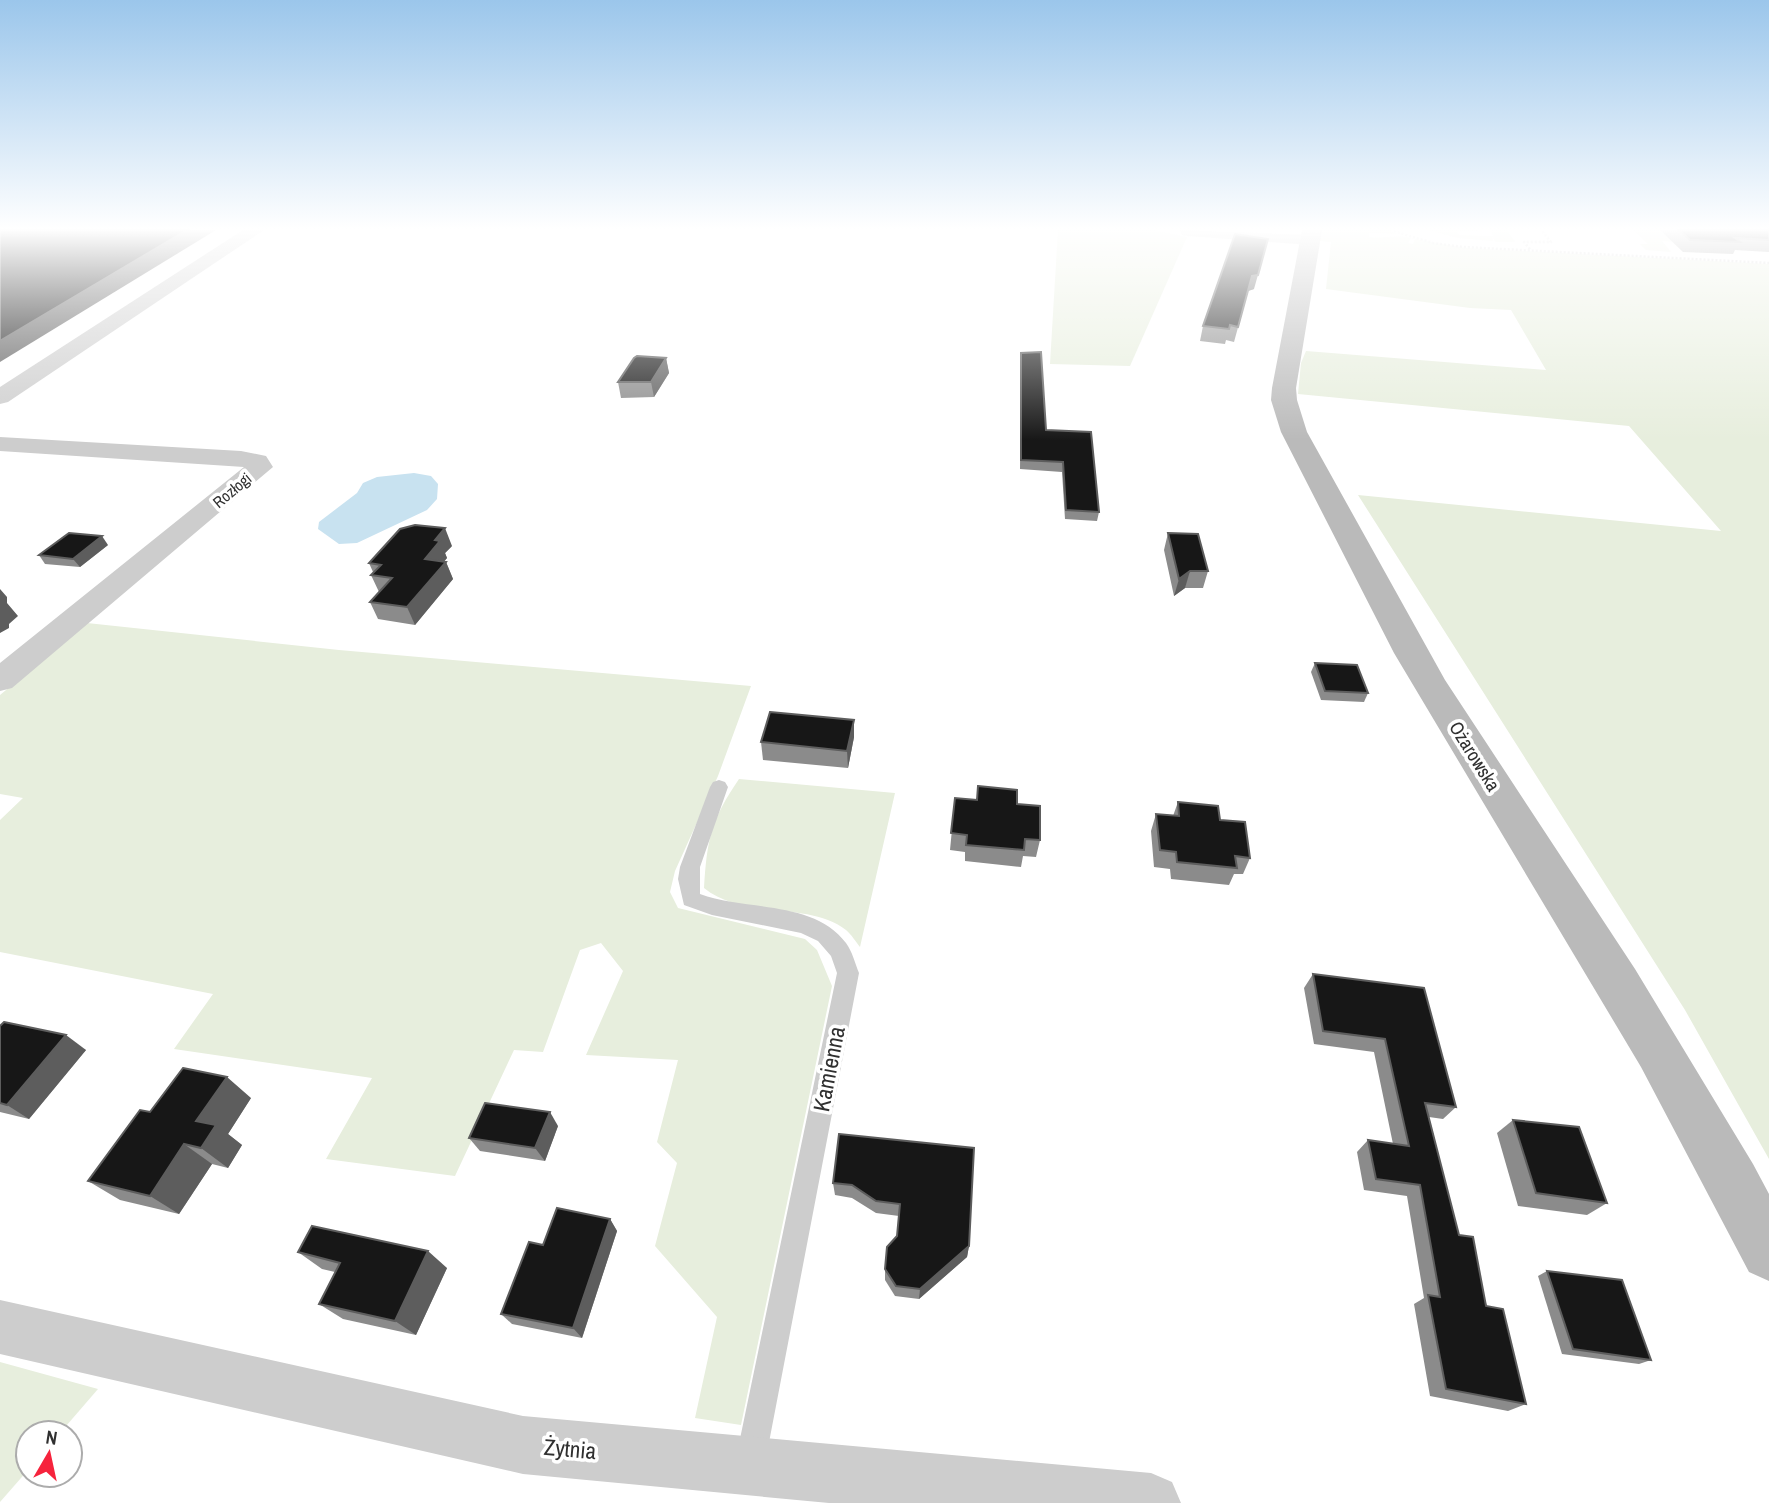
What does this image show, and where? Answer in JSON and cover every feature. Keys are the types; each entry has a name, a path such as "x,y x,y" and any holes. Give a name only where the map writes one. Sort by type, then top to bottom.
{"main road":[{"name":"Ożarowska","path":"1300,300 1284,388 1287,415 1294,432 1400,633 1641,1020 1698,1118 1769,1252"}],"street":[{"path":"0,397 148,300"},
{"name":"Rozłogi","path":"0,444 241,459 257,461 260,467 0,680"},
{"name":"Żytnia","path":"0,1327 523,1445 1136,1502"}],"lane":[{"name":"Kamienna","path":"719,787 690,867 688,880 691,899 708,908 813,926 835,940 845,954 848,973 749,1465"}],"green space":[{"path":"1054,300 1159,300 1130,366 1050,364"},
{"path":"1410,300 1769,300 1769,1159 1685,1010 1358,495 1721,531 1629,426 1298,394 1301,363 1306,351 1546,370 1511,310"},
{"path":"87,623 339,650 751,686 718,776 675,871 670,892 678,908 805,939 817,950 832,986 741,1425 695,1418 717,1317 655,1246 677,1163 657,1142 678,1060 586,1055 623,971 601,943 580,950 543,1052 514,1050 455,1176 326,1159 372,1078 174,1049 213,994 0,952 0,820 23,798 0,794 0,695"},
{"path":"739,779 895,793 860,947 846,930 831,921 795,912 737,904 704,888 712,831 722,806"},
{"path":"0,1362 98,1389 72,1419 14,1419 14,1486 0,1502"}],"water":[{"path":"414,473 431,476 438,484 437,499 427,510 357,543 339,544 318,529 319,522 357,493 363,483 377,477"}],"building":[{"path":"0,300 69,300 0,341"},
{"path":"1212,300 1245,300 1238,327 1230,325 1229,329 1203,326"},
{"path":"1041,352 1046,430 1091,432 1099,512 1066,510 1063,462 1021,460 1021,353"},
{"path":"634,358 666,358 651,382 618,382"},
{"path":"415,525 445,528 435,540 440,541 425,559 446,562 407,607 370,602 392,578 371,575 381,565 369,563 400,529"},
{"path":"69,533 102,536 73,559 39,555"},
{"path":"1168,533 1198,534 1208,571 1190,571 1179,579"},
{"path":"1315,663 1357,665 1368,693 1325,691"},
{"path":"770,712 854,720 847,751 761,742"},
{"path":"978,786 1017,790 1017,804 1040,806 1040,840 1025,839 1024,850 966,845 967,835 951,833 955,798 977,800"},
{"path":"1178,802 1218,806 1220,820 1245,822 1250,858 1235,856 1237,868 1177,862 1176,852 1160,850 1156,814 1179,816"},
{"path":"1313,974 1424,988 1456,1107 1425,1103 1459,1235 1473,1237 1486,1306 1503,1309 1526,1404 1446,1389 1428,1295 1440,1297 1420,1185 1376,1179 1368,1140 1409,1146 1385,1039 1323,1031"},
{"path":"4,1022 66,1035 7,1105 0,1103 0,1026"},
{"path":"183,1068 227,1077 196,1121 216,1125 201,1148 184,1144 150,1196 88,1181 140,1110 150,1112"},
{"path":"485,1103 550,1112 535,1148 469,1138"},
{"path":"1513,1120 1579,1127 1607,1203 1536,1193"},
{"path":"839,1134 974,1148 969,1246 920,1289 896,1286 885,1269 887,1247 897,1236 900,1204 876,1201 852,1185 833,1183"},
{"path":"557,1208 610,1219 573,1328 501,1314 529,1242 543,1245"},
{"path":"312,1226 428,1251 395,1321 319,1304 340,1263 298,1252"},
{"path":"1547,1271 1622,1280 1651,1360 1573,1349"}]}
